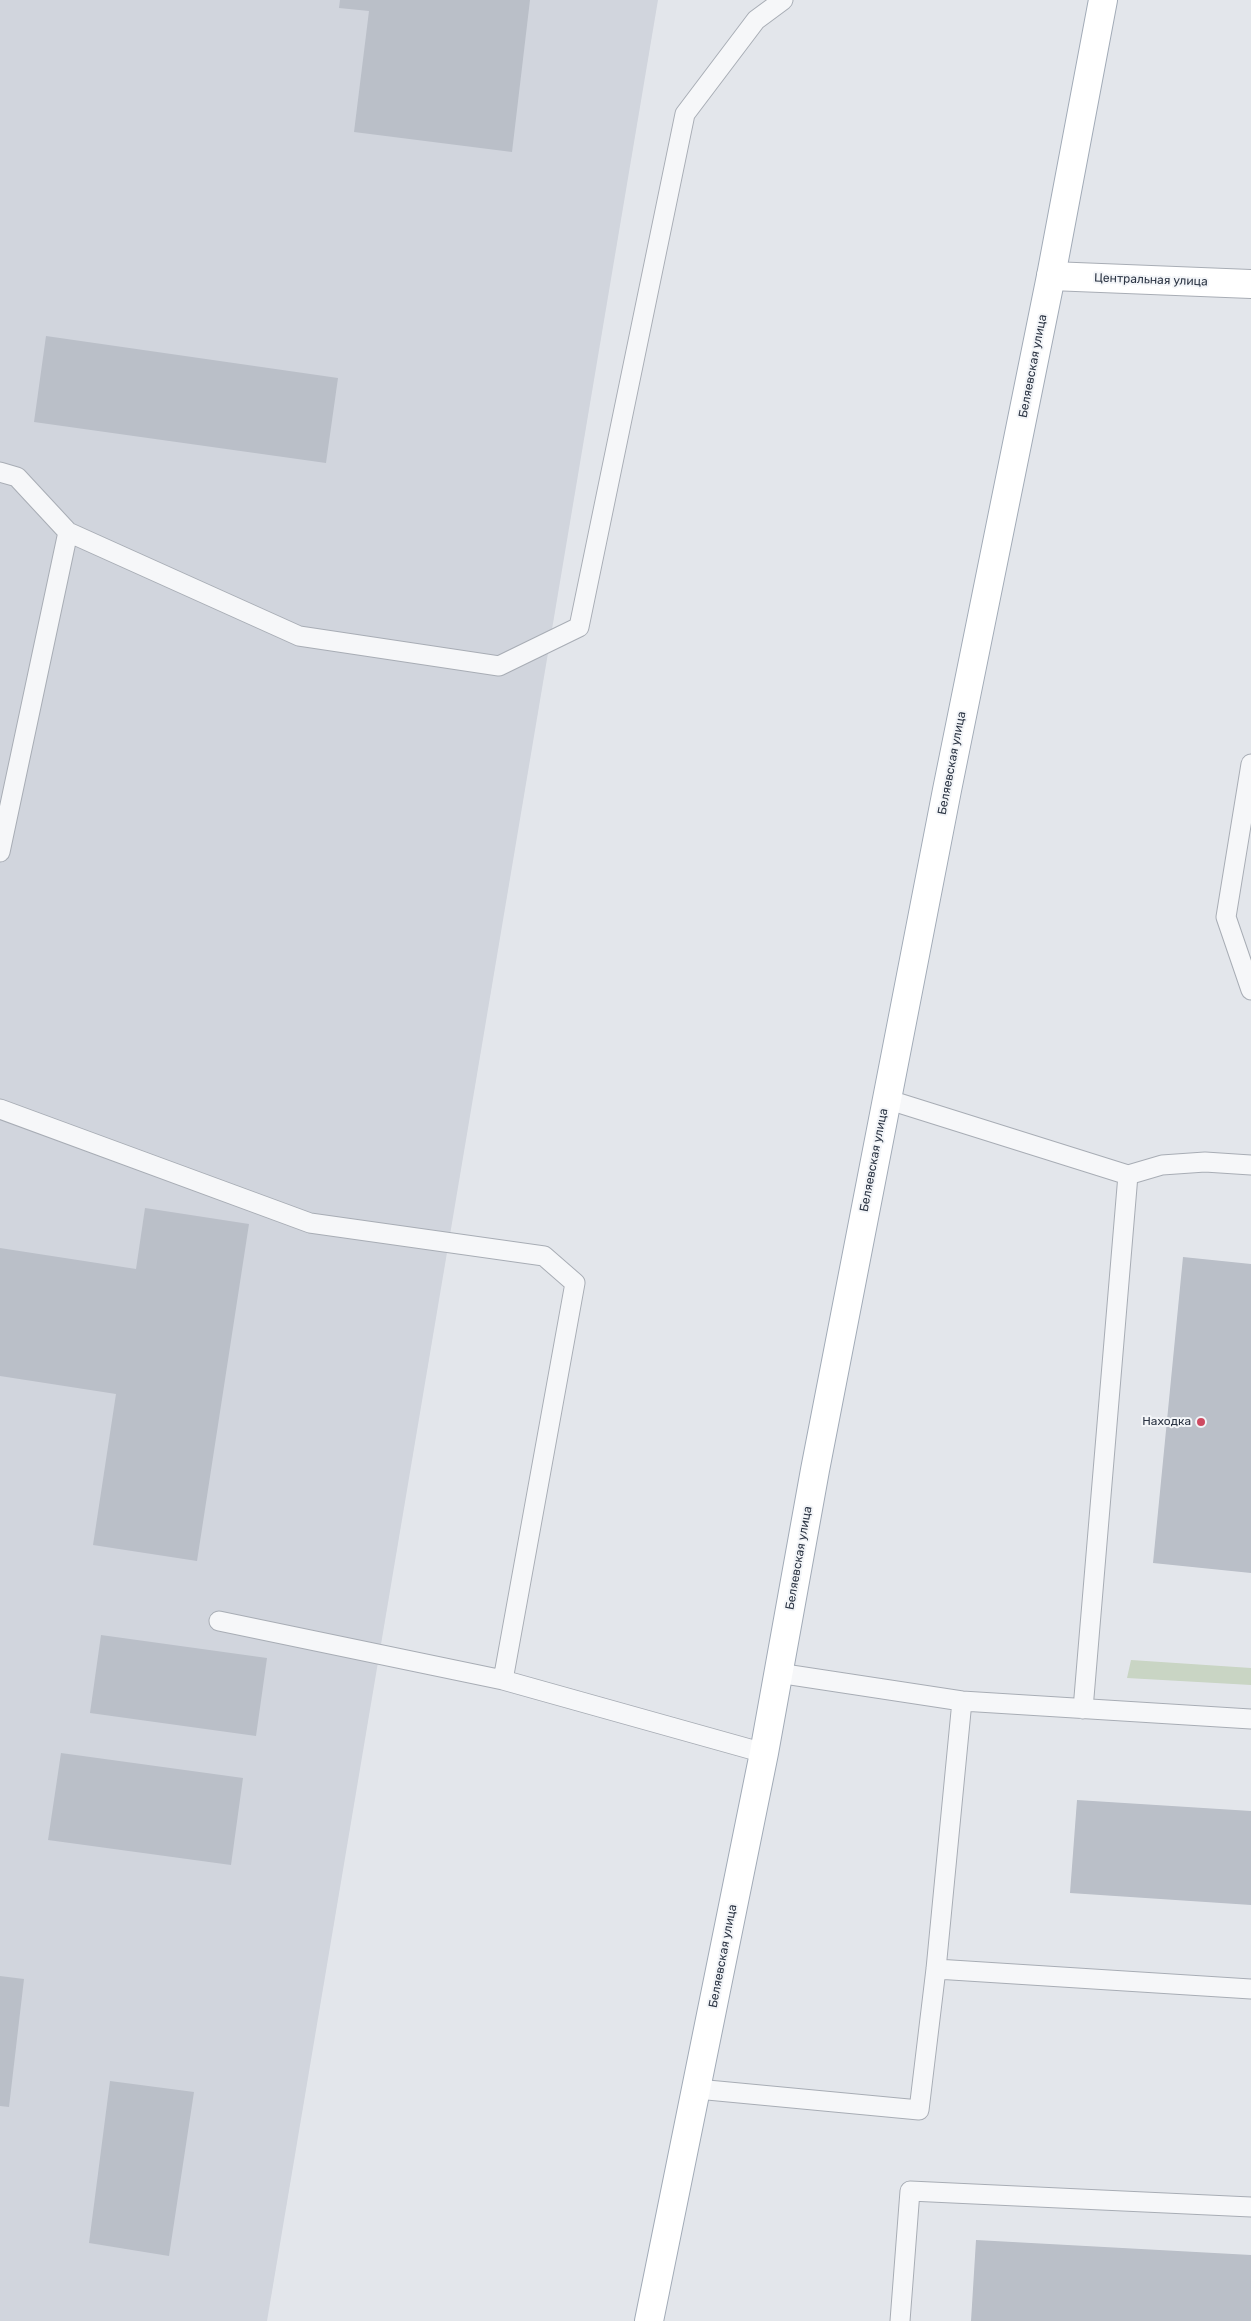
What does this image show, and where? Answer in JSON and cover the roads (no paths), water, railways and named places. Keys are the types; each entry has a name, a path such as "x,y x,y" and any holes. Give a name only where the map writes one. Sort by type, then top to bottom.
{"main road":[{"name":"Беляевская улица","path":"650,2321 764,1753 886,1099 1051,276 1103,0"},
{"name":"Центральная улица","path":"1051,276 1251,284"}],"lane":[{"path":"0,472 17,477 68,532 299,636 499,666 578,627 685,114 756,20 783,0"},
{"path":"0,852 68,532"},
{"path":"1251,764 1226,917 1251,990"},
{"path":"886,1099 1128,1175 1162,1165 1205,1162 1251,1165"},
{"path":"0,1109 310,1223 544,1256 575,1283 503,1680"},
{"path":"1083,1709 1128,1175"},
{"path":"219,1621 503,1680 764,1753"},
{"path":"778,1673 962,1701 1251,1719"},
{"path":"697,2089 919,2110 936,1969 962,1701"},
{"path":"936,1969 1251,1989"},
{"path":"900,2321 910,2191 1251,2207"}],"place":[{"name":"Находка","path":"1201,1422"}]}
